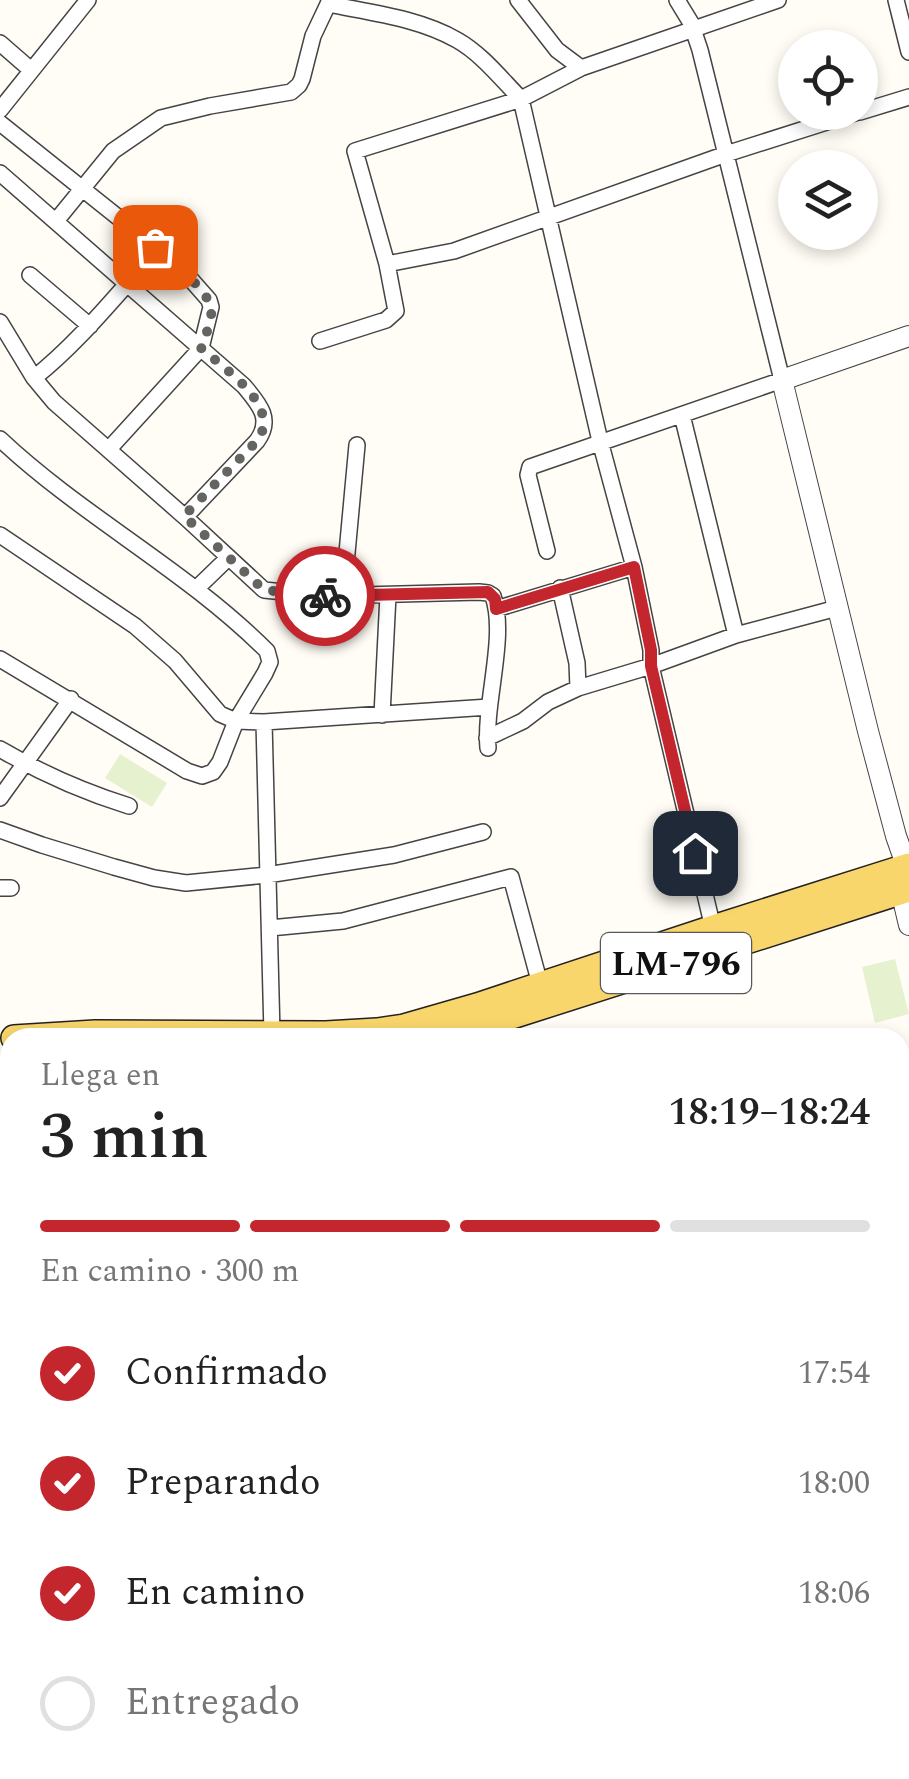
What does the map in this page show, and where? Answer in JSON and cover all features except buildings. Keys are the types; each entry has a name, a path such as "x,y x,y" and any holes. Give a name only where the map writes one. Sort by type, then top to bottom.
{"main road":[{"name":"LM-796","path":"389,1028 477,1006 713,928 907,877"},
{"name":"LM-796","path":"493,1028 907,877"}],"street":[{"path":"0,110 88,0"},
{"path":"518,0 557,50 581,68"},
{"path":"677,0 694,31 726,154 907,877 909,925"},
{"path":"320,341 386,320 396,312 387,264 355,150 521,100 581,68 778,0"},
{"path":"896,0 909,52"},
{"path":"56,221 113,152 161,118 291,92 302,79 313,36 329,2 416,22 460,42 521,100 600,441 634,567 651,666 713,928"},
{"path":"0,43 31,70"},
{"path":"878,106 909,96"},
{"path":"0,122 179,266 208,300 211,312 201,348 109,449"},
{"path":"387,264 454,250 802,130"},
{"path":"0,172 244,386 263,410 265,423 257,441 184,516"},
{"path":"30,275 90,326"},
{"path":"34,378 62,355 127,284"},
{"path":"0,322 34,378 54,402 264,590 343,596 488,592 495,599 496,652 488,743 548,702 578,688 736,635 837,608"},
{"path":"546,550 528,475 530,467 909,336"},
{"path":"682,415 736,635"},
{"path":"0,439 45,480 197,588 269,656 266,674 236,722 220,762 206,776 198,776 0,659"},
{"path":"343,596 357,445"},
{"path":"0,535 135,626 175,661 220,714 236,722 490,707"},
{"path":"197,588 228,558"},
{"path":"496,609 634,567"},
{"path":"560,588 577,663 578,688"},
{"path":"382,715 388,595"},
{"path":"0,798 70,700"},
{"path":"264,722 272,1028"},
{"path":"0,749 94,795 129,806"},
{"path":"0,830 170,881 210,882 412,851 483,832"},
{"path":"270,928 344,920 511,876 540,984"}],"green space":[{"path":"120,754 167,783 152,807 105,778"},
{"path":"895,959 909,1014 875,1023 862,967"}],"way so far":[{"path":"155,247 179,266 208,300 211,312 201,348 244,386 265,418 257,441 184,516 264,590 325,596"}],"route":[{"path":"325,596 488,592 495,599 496,609 634,567 651,666 695,853"}]}
